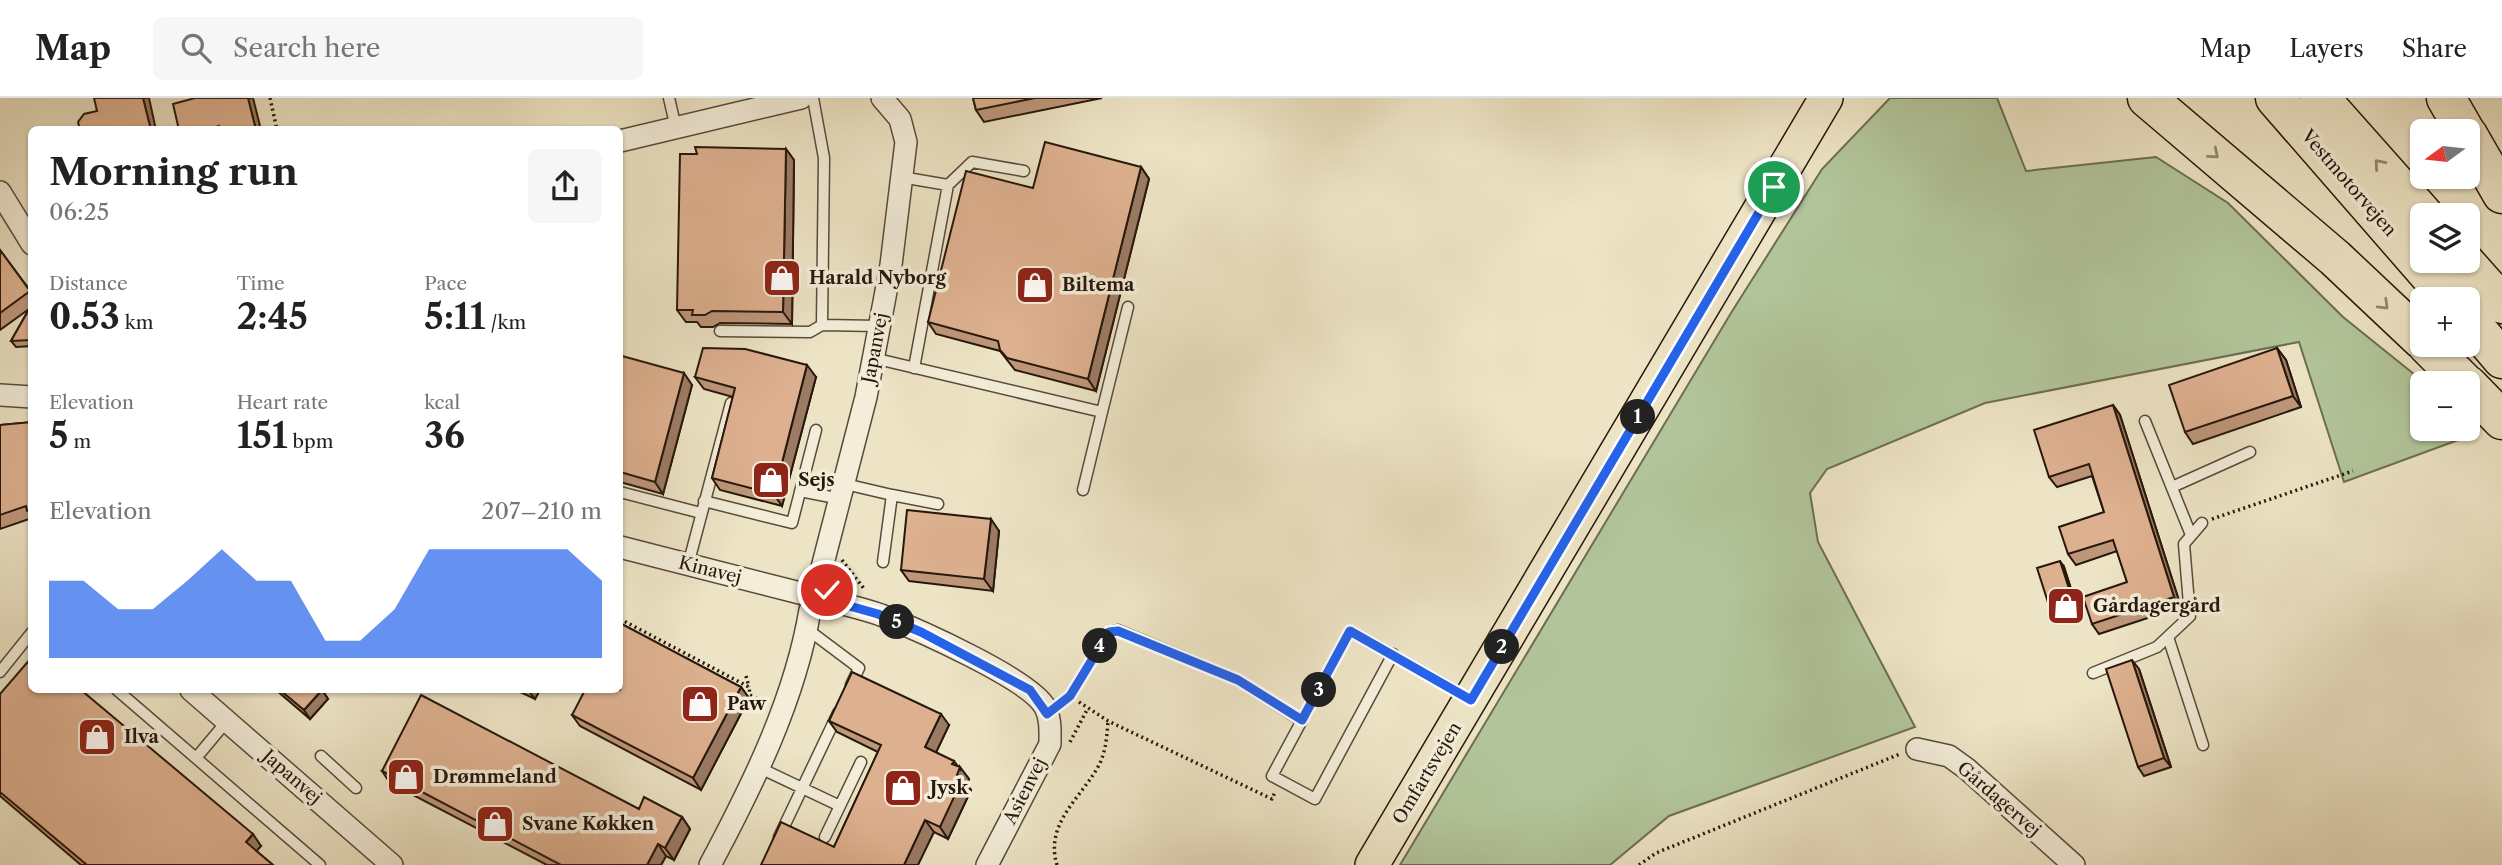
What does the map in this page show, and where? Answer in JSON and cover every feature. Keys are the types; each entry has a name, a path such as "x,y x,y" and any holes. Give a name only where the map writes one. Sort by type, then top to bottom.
{"highway":[{"path":"2147,98 2335,258 2410,329"},
{"name":"Vestmotorvejen","path":"2275,98 2440,287"},
{"name":"Vestmotorvejen","path":"2320,98 2413,203"},
{"path":"2446,98 2458,119"},
{"path":"2480,157 2502,194"},
{"path":"2475,273 2502,304"},
{"path":"2480,333 2502,359"},
{"path":"2439,357 2453,371"},
{"path":"2480,398 2502,420"}],"main road":[{"name":"Omfartsvejen","path":"1372,865 1826,99"}],"street":[{"path":"623,140 676,128 740,105 802,98"},
{"name":"Japanvej","path":"710,865 760,768 813,603 843,492 879,326 906,142 893,102"},
{"path":"0,192 28,238"},
{"path":"0,395 28,397"},
{"name":"Kinavej","path":"623,548 813,603"},
{"path":"813,603 878,614 921,632 1030,690 1047,714"},
{"name":"Japanvej","path":"194,693 392,865"},
{"name":"Asienvej","path":"987,865 1050,744 1047,714"},
{"name":"Gårdagervej","path":"1917,749 1949,756 1968,769 2074,865"}],"lane":[{"path":"669,98 676,128"},
{"path":"813,98 824,158 822,325"},
{"path":"914,368 948,185 972,162 1024,171"},
{"path":"901,177 948,185"},
{"path":"1083,490 1128,307"},
{"path":"720,331 810,332 822,325 879,326"},
{"path":"873,358 1102,412"},
{"path":"688,565 731,403"},
{"path":"2145,421 2191,536"},
{"path":"705,501 792,523 816,430"},
{"path":"2172,487 2250,452"},
{"path":"800,492 892,495 937,505"},
{"path":"623,493 701,513"},
{"path":"883,562 892,495"},
{"path":"2093,673 2157,647 2190,616 2184,544 2202,523"},
{"path":"813,603 859,668 848,692"},
{"path":"1047,714 1070,696 1109,632 1118,631 1238,680 1302,720"},
{"path":"1393,654 1315,799 1272,776 1350,631 1393,654 1471,700"},
{"path":"0,672 28,637"},
{"path":"2168,637 2203,745"},
{"path":"120,693 320,865"},
{"path":"771,854 842,704"},
{"path":"196,758 227,721"},
{"path":"321,756 356,788"},
{"path":"825,837 861,762"},
{"path":"760,768 840,806"}],"path":[{"path":"270,98 276,126"},
{"path":"2202,523 2353,471"},
{"path":"623,621 749,687"},
{"path":"746,676 750,695 780,710"},
{"path":"1058,865 1056,837 1063,814 1100,764 1108,721 1272,799 1280,780"},
{"path":"1639,865 1656,853 1917,749"}],"green space":[{"path":"1890,98 1997,98 2026,171 2156,157 2228,203 2343,317 2410,371 2410,441 2455,441 2344,482 2299,342 1985,403 1827,469 1810,493 1818,542 1915,727 1669,816 1610,865 1400,865 1731,313 1822,169"}],"building":[{"path":"94,98 143,98 150,126 79,126 78,122 84,114 97,111"},
{"path":"195,98 248,98 255,126 178,126 173,104"},
{"path":"973,98 1035,98 976,110"},
{"name":"Biltema","path":"1045,142 1141,167 1088,379 1007,358 1000,350 998,341 928,322 966,171 1033,188"},
{"path":"695,147 786,149 783,312 712,311 705,315 692,315 693,310 677,310 680,154 697,154"},
{"path":"0,250 28,288 28,292 0,313"},
{"path":"28,311 28,340 11,341"},
{"path":"703,348 745,349 807,365 774,494 712,478 735,388 695,377"},
{"path":"2277,348 2293,396 2185,432 2169,385"},
{"path":"623,356 684,373 655,482 623,473"},
{"path":"2113,405 2174,597 2092,624 2083,597 2127,582 2113,540 2068,554 2059,527 2104,512 2089,464 2049,477 2034,430"},
{"path":"28,422 27,511 26,506 0,515 0,425"},
{"path":"907,510 991,519 984,579 901,570"},
{"path":"2060,561 2076,610 2053,618 2037,568"},
{"path":"623,625 741,687 693,778 572,715 583,693 623,693"},
{"path":"2132,660 2164,758 2138,767 2106,669"},
{"path":"28,662 28,693 85,693 253,834 246,842 273,865 87,865 0,792 0,694"},
{"path":"852,672 941,714 925,747 954,761 952,764 960,767 957,775 963,778 940,827 925,820 904,865 761,865 781,822 834,847 881,745 829,721"},
{"path":"284,693 319,693 304,710"},
{"path":"421,695 639,809 644,797 682,817 665,848 658,844 647,865 561,865 382,771"}],"place":[{"name":"Harald Nyborg","path":"782,278"},
{"name":"Biltema","path":"1035,285"},
{"name":"Sejs","path":"771,480"},
{"name":"Gårdagergård","path":"2066,606"},
{"name":"Paw","path":"700,704"},
{"name":"Ilva","path":"97,737"},
{"name":"Drømmeland","path":"406,777"},
{"name":"Jysk","path":"903,788"},
{"name":"Svane Køkken","path":"495,824"}],"route":[{"path":"827,590 828,600 878,614 921,632 1030,690 1044,706 1047,714 1070,696 1109,632 1118,631 1238,680 1302,720 1350,631 1471,700 1774,187"}]}
